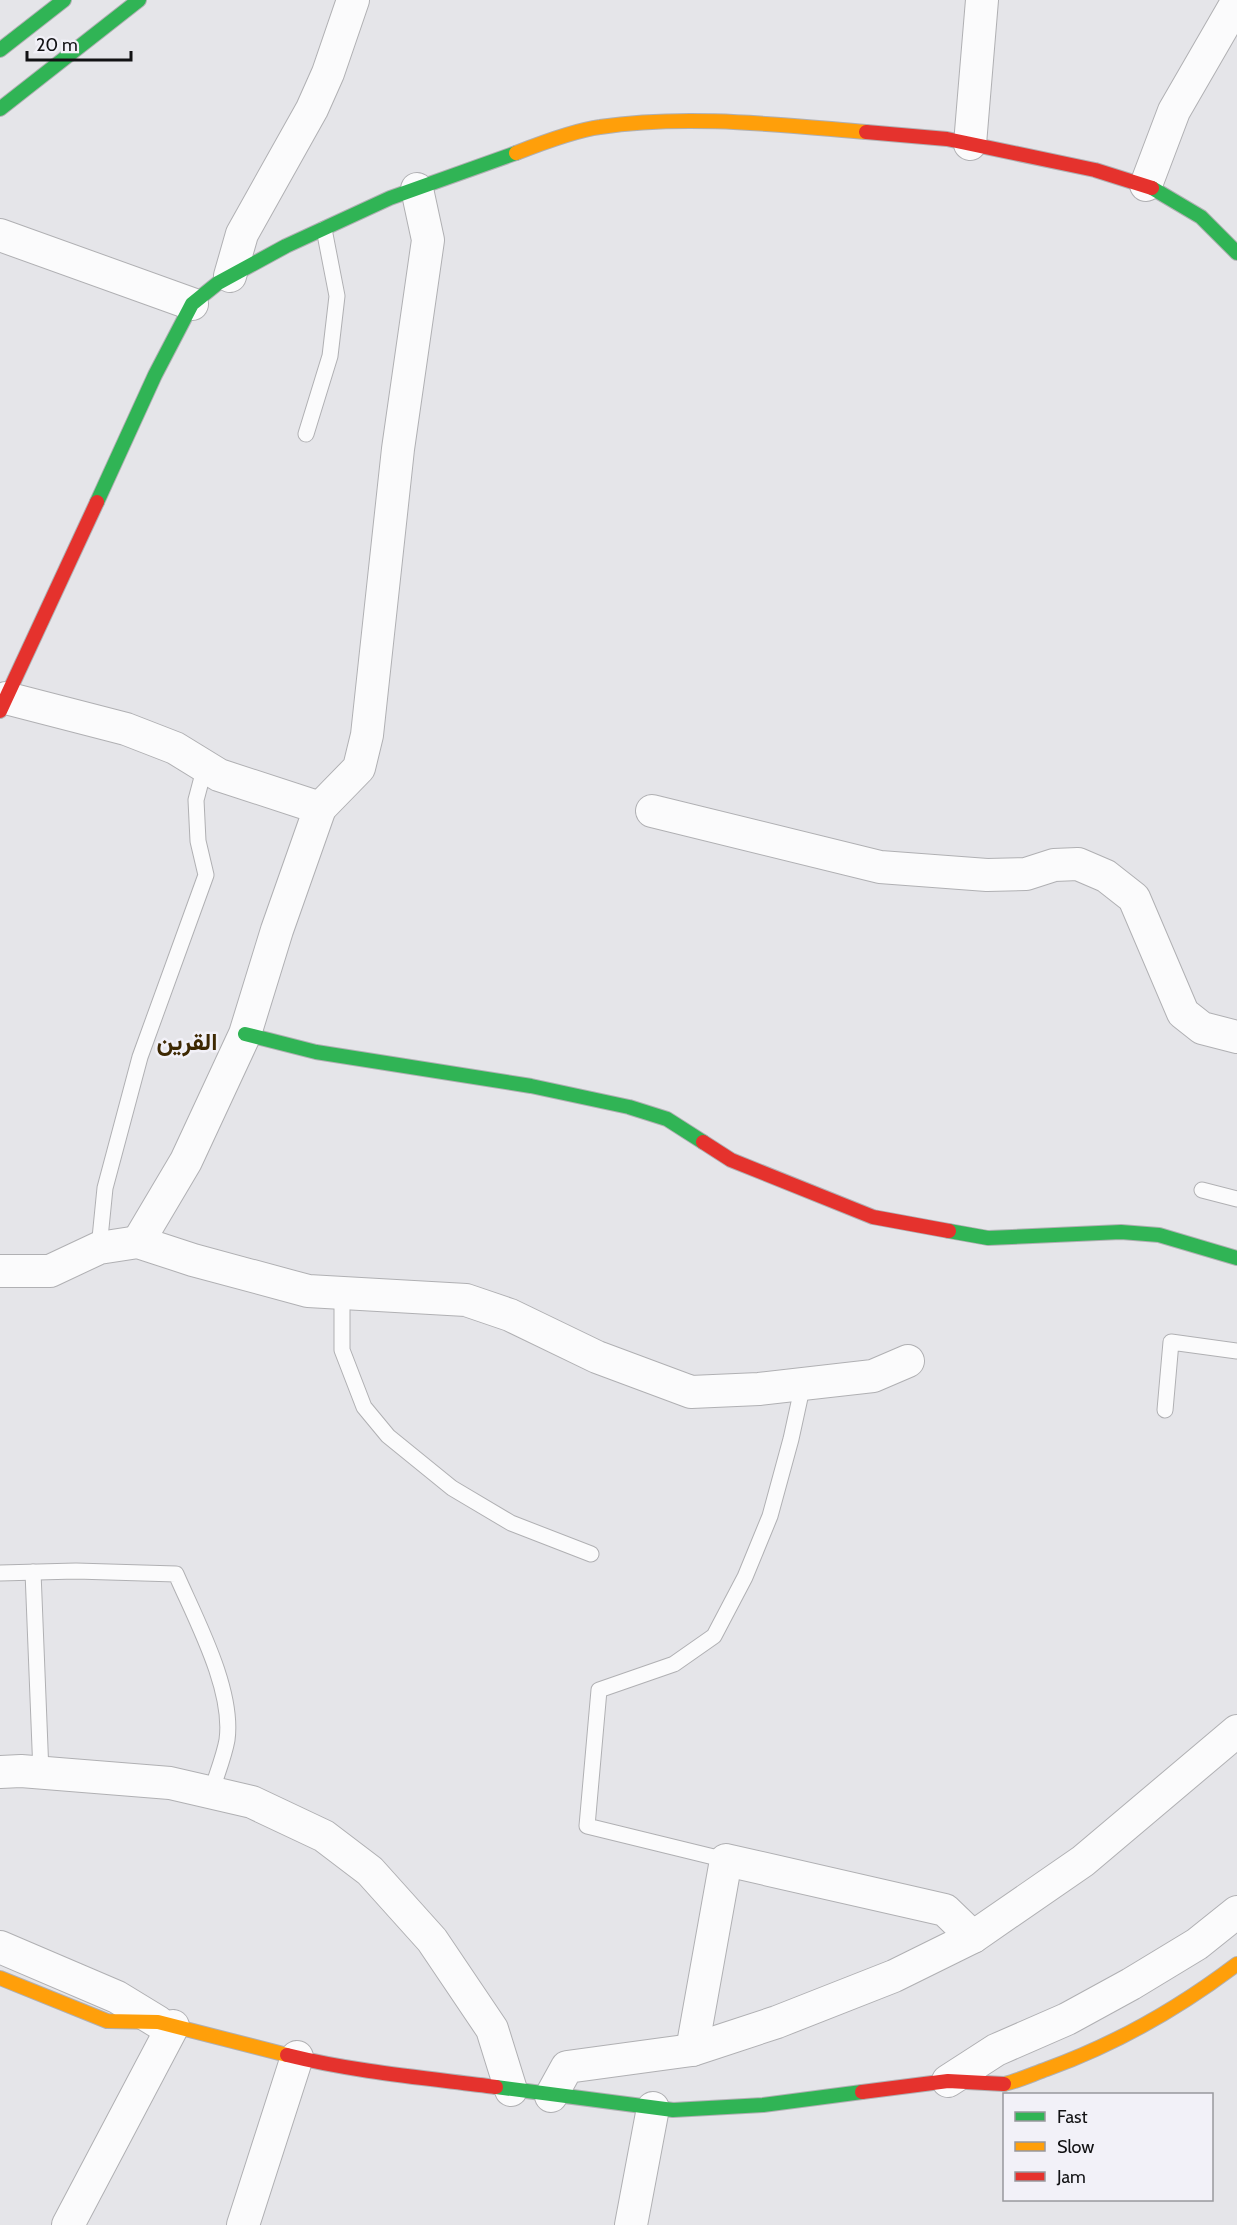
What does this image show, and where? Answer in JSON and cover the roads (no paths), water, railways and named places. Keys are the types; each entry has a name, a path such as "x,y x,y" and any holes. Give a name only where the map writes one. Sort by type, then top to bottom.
{"street":[{"path":"0,50 64,0"},
{"path":"0,109 139,0"},
{"path":"230,276 242,234 312,108 328,73 353,0"},
{"path":"970,144 982,0"},
{"path":"1146,185 1174,111 1237,2"},
{"path":"320,808 219,775 175,748 126,729 3,705 155,375 192,304 218,283 286,246 390,198 529,148 598,128 681,121 792,126 947,139 1095,170 1146,185 1201,217 1237,253"},
{"path":"138,1242 186,1161 245,1034 277,930 320,808 359,768 367,735 398,449 428,240 417,189"},
{"path":"0,236 192,304"},
{"path":"652,811 880,867 987,875 1026,874 1054,866 1078,864 1106,876 1134,898 1183,1013 1202,1028 1237,1037"},
{"path":"245,1034 316,1052 531,1086 629,1107 667,1119 731,1160 873,1217 988,1238 1121,1232 1159,1235 1237,1258"},
{"path":"0,1271 50,1271 99,1248 138,1242 193,1260 308,1291 466,1300 510,1316 597,1357 691,1392 759,1389 873,1376 908,1360"},
{"path":"551,2096 567,2067 692,2050 777,2022 894,1976 973,1937 1083,1861 1237,1731"},
{"path":"0,1772 170,1783 252,1802 324,1836 370,1871 432,1940 492,2029 511,2090"},
{"path":"692,2050 726,1860 945,1910 973,1937"},
{"path":"948,2081 996,2049 1067,2019 1131,1984 1197,1944 1237,1912"},
{"path":"0,1947 117,1997 166,2024"},
{"path":"0,1978 107,2020 166,2024 297,2058 551,2096 673,2110 763,2105 948,2081 1005,2084 1080,2057 1146,2025 1237,1964"},
{"path":"68,2225 166,2024"},
{"path":"243,2225 297,2058"},
{"path":"631,2225 653,2108"}],"lane":[{"path":"306,434 330,356 337,296 324,229"},
{"path":"99,1248 105,1188 140,1057 206,875 198,841 196,800 205,766"},
{"path":"1202,1190 1237,1199"},
{"path":"342,1293 342,1350 364,1407 388,1436 452,1488 511,1523 591,1554"},
{"path":"1165,1410 1171,1342 1237,1351"},
{"path":"726,1860 587,1826 599,1690 674,1664 714,1636 745,1577 770,1516 803,1384"},
{"path":"0,1573 76,1571 176,1574 207,1644 227,1706 226,1740 211,1793"},
{"path":"33,1572 41,1773"}],"district":[{"name":"القرين","path":"187,1042"}]}
